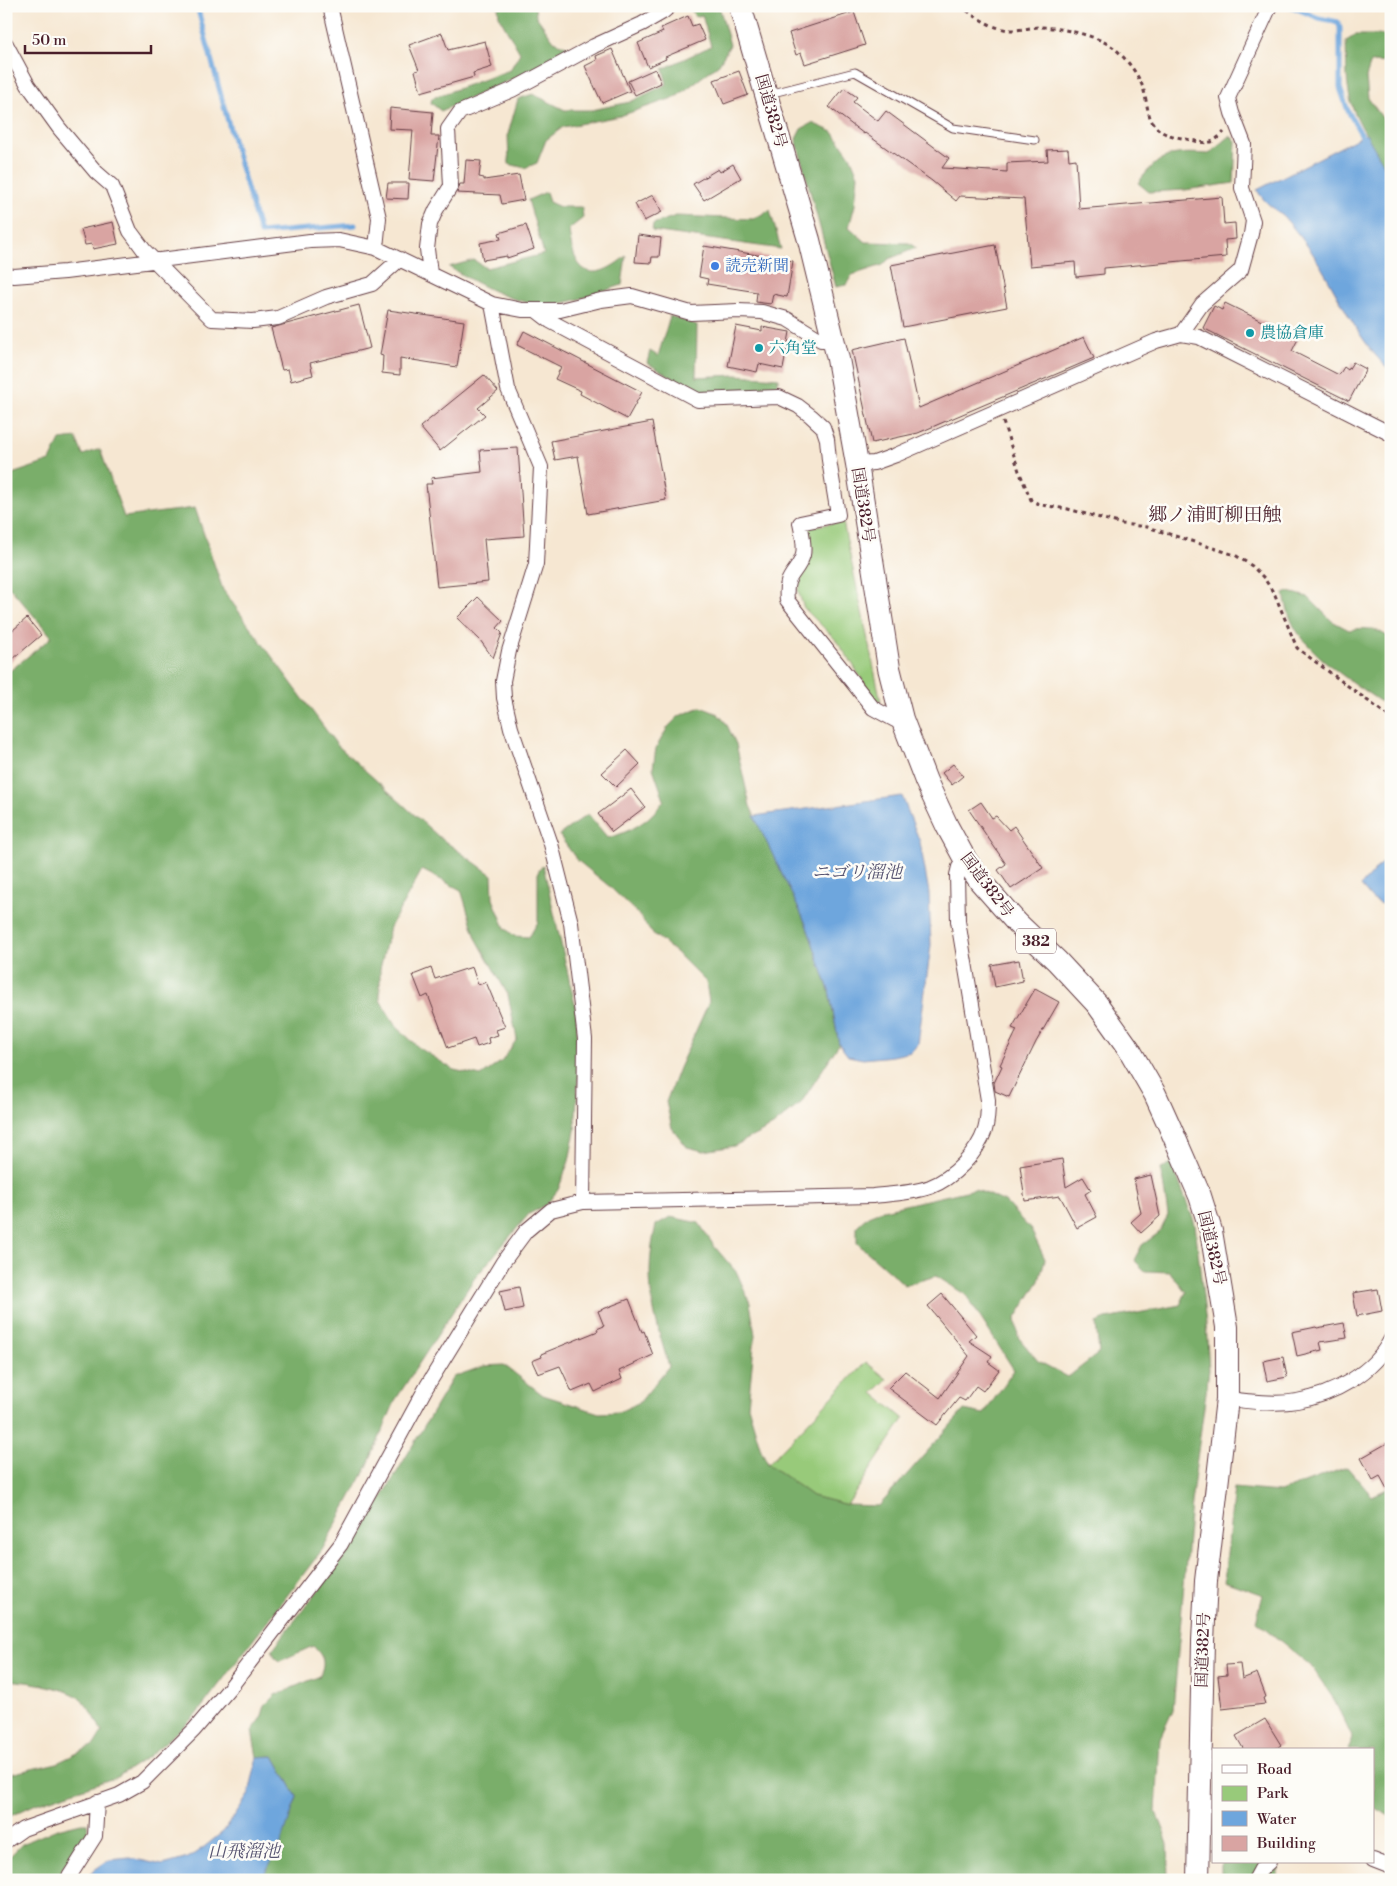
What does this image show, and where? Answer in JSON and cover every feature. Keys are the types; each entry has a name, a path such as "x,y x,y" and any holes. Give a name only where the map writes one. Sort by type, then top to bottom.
{"highway":[{"name":"国道382号","path":"740,6 809,240 833,340 857,464 889,668 902,719 926,781 966,861 998,903 1057,961 1097,1004 1129,1049 1155,1094 1200,1196 1211,1231 1227,1327 1227,1399 1206,1581 1198,1880"}],"street":[{"path":"330,6 379,218 376,248"},
{"path":"430,273 427,249 430,224 436,210 452,186 448,130 460,112 512,90 594,46 642,24 670,6"},
{"path":"1181,334 1202,304 1241,270 1251,234 1253,221 1242,188 1244,144 1228,98 1270,6"},
{"path":"6,44 28,85 59,128 96,172 112,186 130,231 152,260 212,319 253,321 278,318 326,297 372,284 400,259"},
{"path":"6,276 65,272 310,240 339,240 376,248 492,304 511,309 560,310 601,300 632,296 691,313 762,312 787,319 820,340 833,340"},
{"path":"492,304 508,389 541,467 536,564 509,651 503,681 504,698 511,728 550,844 571,922 585,1039 583,1202"},
{"path":"536,311 550,321 698,400 779,398 798,406 823,427 827,440 828,460 838,515 800,523 803,554 788,579 786,600 873,708 895,720 902,719"},
{"path":"857,464 874,463 896,455 1156,340 1181,334 1199,338 1391,434"},
{"path":"6,1841 23,1829 119,1795 142,1782 194,1730 229,1689 341,1544 427,1386 503,1262 526,1231 551,1210 583,1202 874,1196 904,1193 930,1187 949,1177 967,1160 981,1140 985,1130 988,1100 958,921 957,875 959,866 966,861"},
{"path":"1227,1399 1296,1402 1337,1388 1356,1377 1371,1365 1386,1348 1391,1339"},
{"path":"67,1880 95,1836 97,1802"},
{"path":"1374,1860 1391,1867"},
{"path":"1255,1880 1261,1869 1267,1864"}],"lane":[{"path":"766,94 855,72 953,128 1035,140"}],"path":[{"path":"960,6 990,25 1006,30 1052,27 1095,39 1113,48 1131,67 1139,80 1144,90 1148,115 1154,126 1163,133 1206,144 1214,142 1226,130 1232,113"},
{"path":"999,409 1031,500 1041,505 1068,509 1122,524 1147,527 1235,554 1252,566 1264,578 1275,595 1297,648 1391,718"}],"green space":[{"path":"498,6 535,6 536,16 554,41 573,49 559,58 441,111 431,103 432,98 510,70 520,53 499,16"},
{"path":"690,6 719,6 730,45 719,64 676,97 620,116 563,127 546,140 537,163 525,168 509,164 508,134 518,99 533,94 565,110 592,110 630,102 667,84 663,69 711,46 702,15 695,17"},
{"path":"1356,35 1391,35 1391,63 1371,62 1366,77 1368,98 1386,123 1391,136 1391,184 1351,103 1347,76 1346,41"},
{"path":"812,123 833,132 850,156 858,175 855,205 849,227 866,242 909,243 916,248 889,259 883,265 852,275 846,285 836,287 796,139 801,129"},
{"path":"1230,136 1236,141 1234,183 1185,190 1149,192 1138,183 1154,165 1168,156 1186,153 1209,154"},
{"path":"546,192 549,202 560,207 582,207 583,218 569,229 575,256 579,264 586,270 593,272 602,270 626,256 622,285 572,301 543,305 528,303 500,294 449,267 474,260 486,268 544,254 528,200"},
{"path":"770,210 781,249 652,231 653,224 676,216 753,219"},
{"path":"670,316 697,325 696,377 736,375 779,378 774,390 760,393 699,393 647,363 650,351 658,356"},
{"path":"76,438 83,455 100,449 124,517 195,508 223,590 337,745 439,837 492,875 493,899 505,928 514,936 529,937 538,922 538,872 543,865 576,1009 579,1063 575,1131 569,1161 558,1190 546,1205 529,1214 474,1279 396,1399 367,1467 322,1550 195,1716 149,1756 117,1777 36,1804 6,1818 6,1775 57,1763 94,1745 102,1732 89,1709 72,1693 44,1685 6,1680 6,674 52,637 6,583 6,476 50,461 60,440","holes":["422,870 461,890 476,938 508,995 517,1039 502,1061 481,1076 454,1070 418,1047 396,1026 380,1000 380,969 390,927"]},
{"path":"843,522 881,702 872,697 835,639 804,608 798,591 804,567 813,553 808,527"},
{"path":"1289,592 1308,597 1332,621 1349,630 1371,629 1391,639 1391,709 1330,666 1308,645 1293,625 1289,615 1284,594"},
{"path":"701,707 718,714 726,723 736,744 750,806 806,924 829,990 839,1044 801,1103 773,1126 734,1146 704,1151 687,1147 672,1128 666,1102 709,1002 706,982 680,956 650,931 640,916 609,886 577,860 559,835 588,814 608,838 633,828 653,814 664,800 653,768 656,748 668,727 679,716"},
{"path":"1172,1164 1195,1224 1209,1370 1191,1503 1173,1710 1160,1738 1156,1812 1168,1843 1169,1880 261,1880 297,1797 274,1756 257,1757 252,1731 261,1719 265,1705 275,1695 320,1676 323,1667 321,1656 313,1646 280,1661 275,1657 272,1650 357,1540 453,1377 484,1366 504,1365 543,1395 599,1413 619,1412 640,1402 669,1366 654,1313 650,1280 650,1262 656,1225 670,1217 699,1223 714,1246 737,1273 750,1303 755,1335 748,1406 761,1450 768,1464 812,1496 847,1505 879,1506 964,1410 984,1414 1014,1370 966,1295 936,1276 905,1285 857,1243 857,1226 868,1216 883,1210 975,1189 1005,1202 1031,1230 1045,1259 1039,1281 1016,1318 1018,1337 1038,1361 1068,1377 1099,1353 1096,1323 1106,1319 1180,1305 1186,1292 1170,1272 1145,1271 1134,1260 1142,1245 1160,1232 1168,1215 1161,1169"},
{"path":"866,1362 887,1379 873,1393 904,1419 847,1505 812,1496 768,1464"},
{"path":"1347,1467 1372,1496 1391,1487 1391,1817 1374,1808 1374,1748 1349,1748 1353,1739 1333,1698 1311,1666 1256,1621 1263,1595 1224,1581 1234,1488 1280,1492"},
{"path":"87,1823 88,1831 84,1843 67,1862 59,1880 6,1880 6,1860 22,1844 57,1829"},
{"path":"1221,1864 1280,1864 1276,1880 1221,1880"}],"water":[{"path":"1366,134 1383,163 1391,184 1391,371 1378,358 1355,327 1306,244 1284,217 1266,202 1257,190"},
{"name":"ニゴリ溜池","path":"902,796 920,842 929,893 931,945 918,1044 911,1052 863,1059 848,1056 839,1044 829,990 806,924 754,816"},
{"path":"1391,852 1391,909 1372,899 1361,886"},
{"name":"山飛溜池","path":"274,1756 297,1797 281,1844 261,1880 87,1880 94,1870 109,1860 130,1858 163,1865 188,1858 224,1831 249,1794 257,1757"}],"building":[{"path":"854,12 865,45 805,64 801,53 796,55 789,33"},
{"path":"688,16 692,26 698,24 705,40 665,57 666,59 648,67 638,43 663,32 661,28"},
{"path":"442,33 448,50 485,41 492,67 473,73 474,77 421,92 415,71 419,70 409,45"},
{"path":"612,49 630,91 602,103 585,66 597,60 596,56"},
{"path":"655,69 661,83 635,95 628,81"},
{"path":"739,71 748,95 724,104 714,80"},
{"path":"844,88 857,97 853,102 878,121 886,111 949,158 942,168 1007,172 1007,163 1048,161 1047,150 1068,149 1069,160 1076,159 1079,209 1222,197 1224,224 1235,223 1236,239 1225,240 1226,257 1104,268 1104,274 1076,277 1075,262 1030,266 1024,199 960,196 956,201 932,181 864,134 829,107"},
{"path":"390,108 433,112 431,136 439,136 434,181 409,179 413,130 389,129"},
{"path":"466,160 481,161 479,177 484,178 484,180 519,175 524,200 502,204 500,195 457,193 460,184 464,184"},
{"path":"733,164 741,178 704,200 693,184 718,169 720,172"},
{"path":"388,183 409,183 408,199 386,198"},
{"path":"653,195 662,212 644,221 635,204"},
{"path":"113,222 118,244 93,249 92,244 85,245 81,229"},
{"path":"526,225 534,249 507,258 507,256 483,260 480,243 501,239 499,233"},
{"path":"638,235 661,238 659,257 652,257 651,263 635,262"},
{"path":"995,245 1007,307 903,327 891,265"},
{"path":"704,246 793,261 787,297 773,294 771,304 756,302 757,292 707,284 708,279 699,277"},
{"name":"農協倉庫","path":"1225,303 1298,339 1292,351 1339,375 1344,367 1348,370 1353,362 1366,369 1349,401 1203,328 1214,306 1222,310"},
{"path":"359,305 370,348 310,363 313,375 291,381 288,369 282,370 271,328"},
{"path":"388,310 464,321 457,367 400,358 400,375 382,373 383,356 380,355"},
{"name":"六角堂","path":"736,326 762,331 762,327 790,332 783,369 759,364 757,372 728,366"},
{"path":"524,331 642,392 627,419 580,394 581,391 555,379 561,367 517,345"},
{"path":"1084,337 1094,358 918,433 872,443 852,350 904,338 919,408"},
{"path":"484,375 498,391 478,408 485,415 440,451 420,427"},
{"path":"652,422 666,500 588,514 578,456 555,460 551,441"},
{"path":"518,448 524,536 484,539 488,582 437,587 426,484 432,484 431,478 482,472 480,450"},
{"path":"478,597 503,621 497,628 502,633 493,658 480,640 457,618"},
{"path":"27,618 41,635 6,665 6,636"},
{"path":"627,750 640,764 616,787 602,773"},
{"path":"953,764 963,776 952,785 942,773"},
{"path":"631,789 645,807 612,832 598,814"},
{"path":"981,802 992,818 996,816 1009,830 1014,826 1043,868 1011,889 998,870 1006,864 969,810"},
{"path":"1019,960 1023,981 995,987 991,965"},
{"path":"472,967 478,985 486,982 505,1027 496,1030 498,1035 488,1038 489,1043 477,1047 474,1039 448,1048 428,995 422,998 413,975 431,968 435,979"},
{"path":"1035,989 1059,1002 1036,1042 1009,1097 995,1091 994,1083 1002,1066 1000,1065 1017,1030 1012,1028"},
{"path":"1062,1159 1066,1187 1083,1177 1091,1190 1085,1194 1097,1217 1077,1228 1060,1196 1025,1201 1020,1166"},
{"path":"1151,1175 1160,1216 1141,1233 1131,1222 1141,1213 1134,1179"},
{"path":"519,1287 523,1308 505,1312 500,1291"},
{"path":"1378,1289 1382,1311 1357,1316 1353,1293"},
{"path":"942,1294 976,1335 969,1341 992,1356 988,1362 999,1370 983,1391 976,1386 965,1401 959,1398 937,1425 888,1388 905,1371 940,1398 969,1356 928,1306"},
{"path":"629,1299 653,1355 619,1371 622,1379 595,1392 591,1384 572,1392 560,1366 538,1374 532,1361 542,1357 541,1354 598,1331 597,1329 604,1326 598,1311"},
{"path":"1344,1323 1347,1338 1320,1342 1322,1350 1297,1356 1292,1332"},
{"path":"1283,1357 1287,1377 1267,1381 1263,1361"},
{"path":"1391,1441 1391,1496 1380,1476 1373,1480 1361,1458"},
{"path":"1240,1664 1242,1679 1257,1673 1266,1697 1263,1698 1265,1704 1222,1709 1218,1676 1227,1675 1226,1665"},
{"path":"1265,1719 1281,1745 1277,1748 1243,1748 1236,1736"}],"waterway":[{"path":"197,6 260,233 355,225"},
{"path":"1289,6 1319,18 1338,22 1340,28 1340,88 1348,111 1362,136"}],"place":[{"name":"読売新聞","path":"715,266"},
{"name":"農協倉庫","path":"1250,333"},
{"name":"六角堂","path":"759,348"}],"district":[{"name":"郷ノ浦町柳田触","path":"1215,515"}]}
